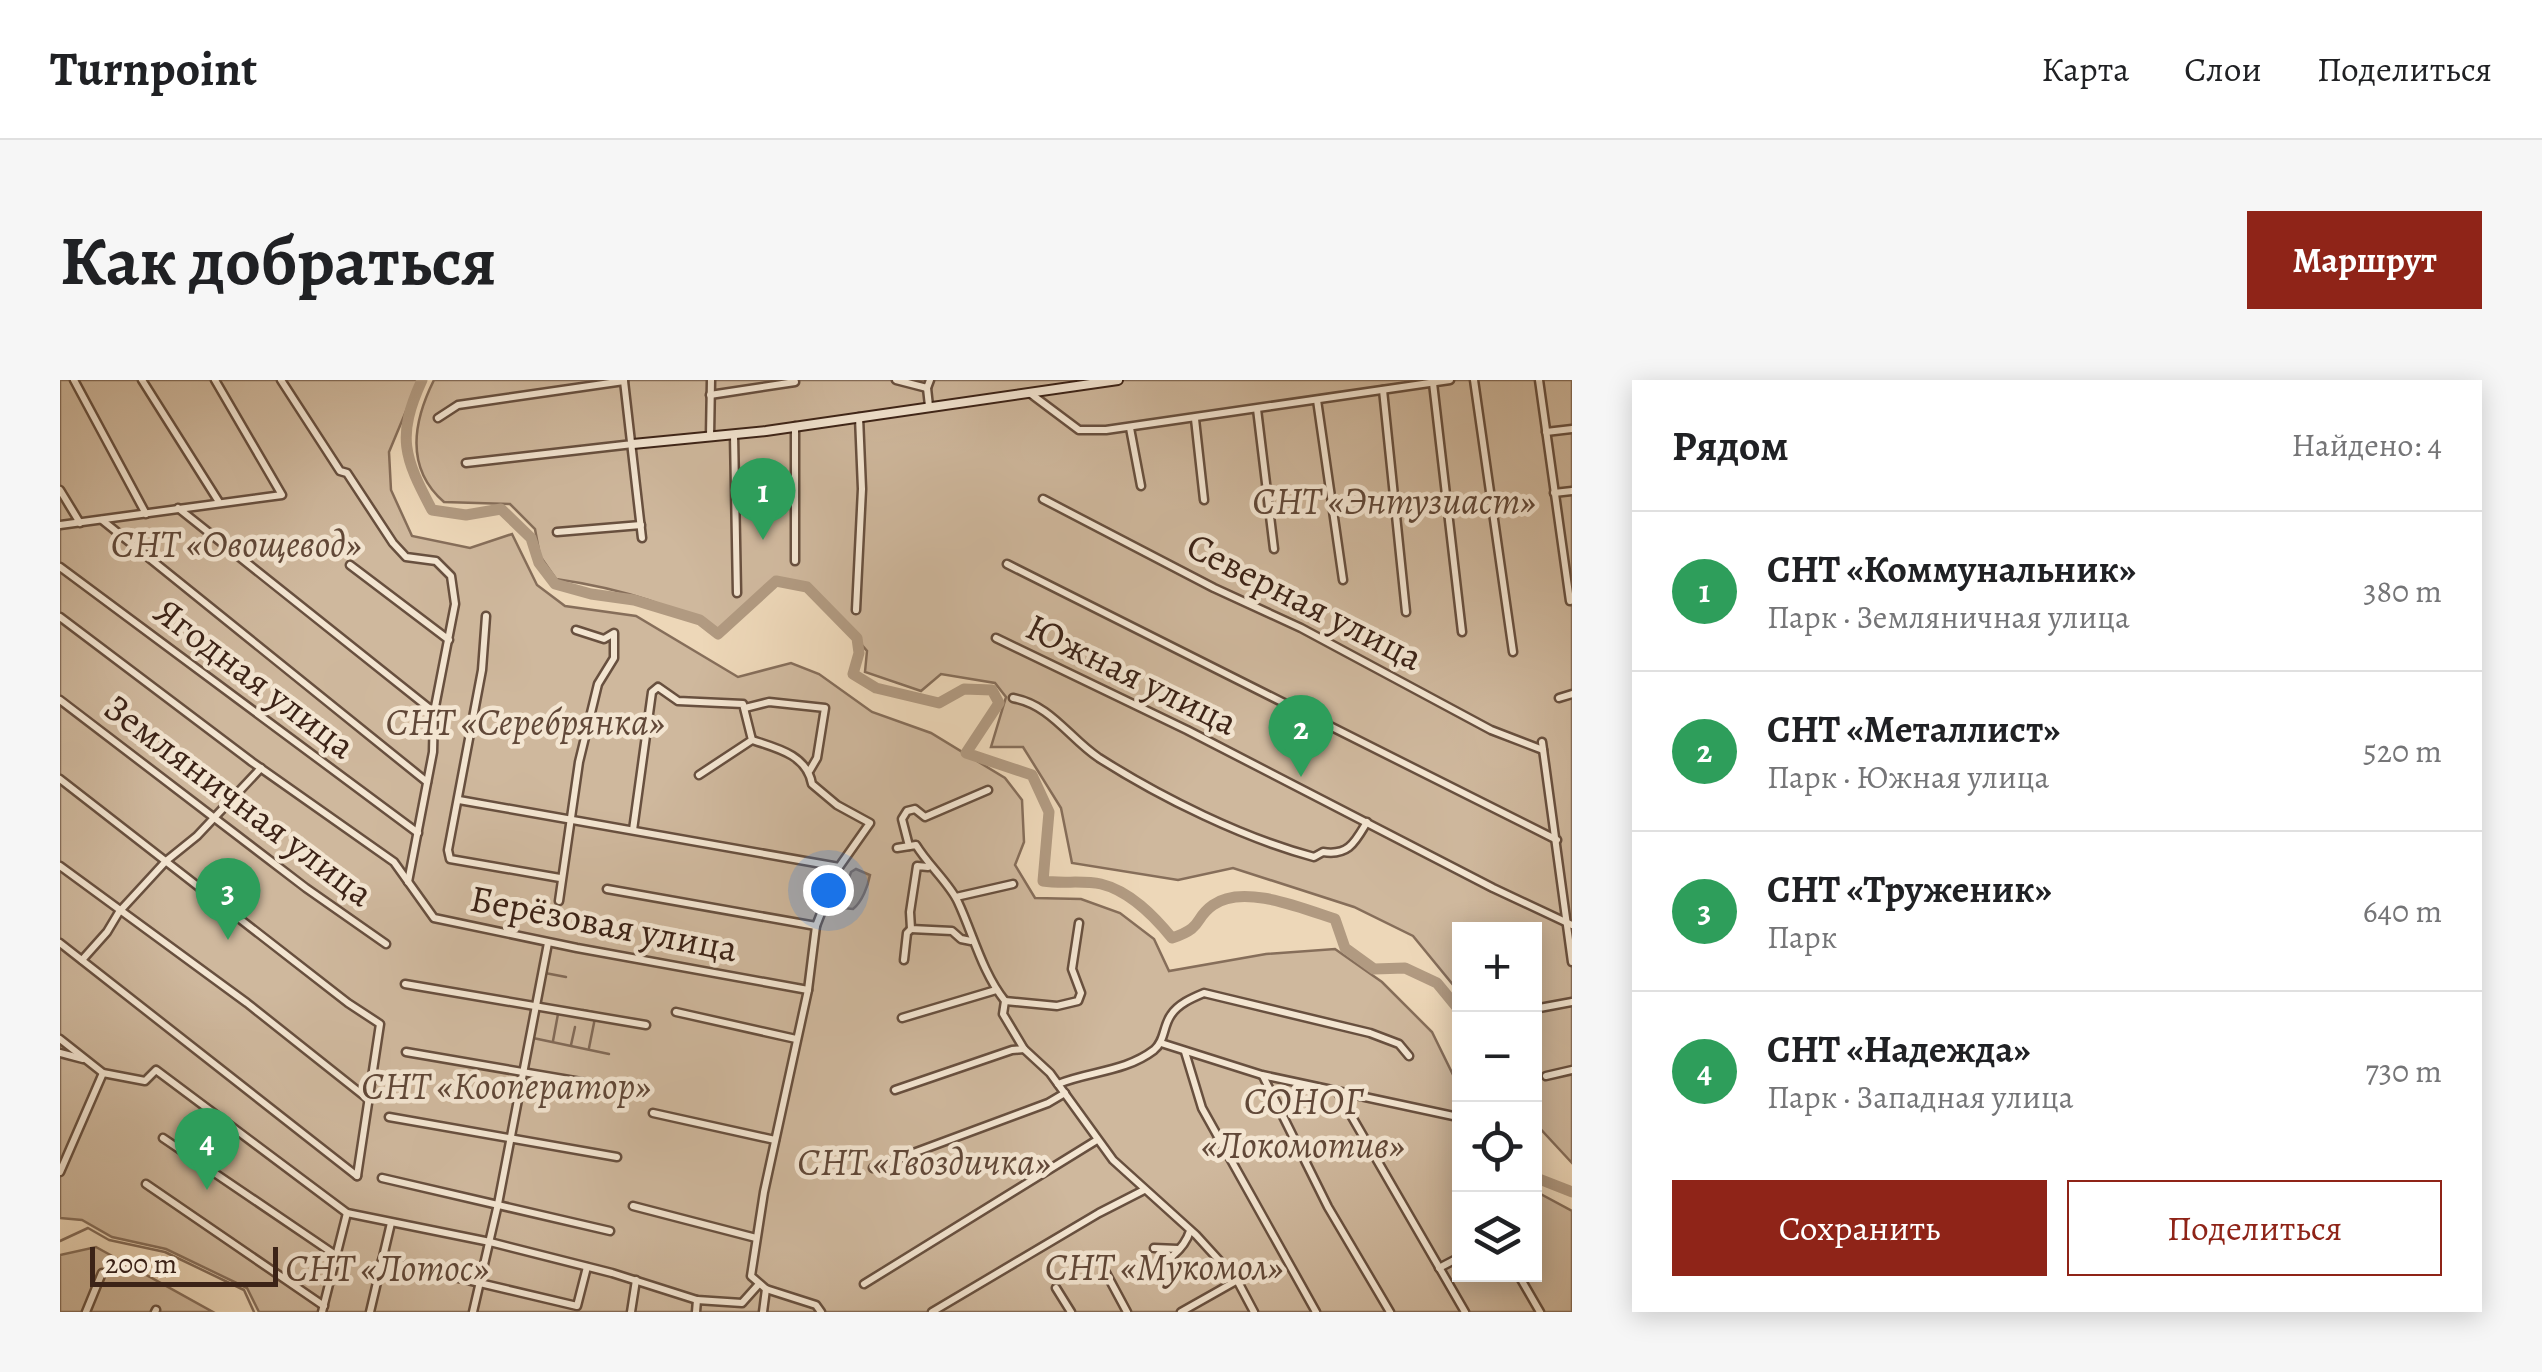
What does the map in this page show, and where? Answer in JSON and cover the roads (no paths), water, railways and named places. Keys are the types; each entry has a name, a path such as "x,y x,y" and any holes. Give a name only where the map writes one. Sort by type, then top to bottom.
{"street":[{"path":"74,380 146,514"},
{"path":"142,380 219,502"},
{"path":"60,525 282,495 215,380"},
{"path":"281,380 392,543 406,557 436,561 451,576 455,604 408,884"},
{"path":"710,436 712,380"},
{"path":"896,380 929,384 930,406"},
{"path":"466,463 734,434 1118,380"},
{"path":"1030,394 1078,430 1194,420 1450,380"},
{"path":"1474,380 1513,652"},
{"path":"1539,380 1554,493 1568,554 1570,601"},
{"path":"438,418 458,405 624,381 642,538"},
{"path":"710,395 795,382"},
{"path":"1433,383 1462,632"},
{"path":"1384,390 1406,612"},
{"path":"1317,400 1343,580"},
{"path":"1257,409 1274,549"},
{"path":"856,610 862,489 859,416"},
{"path":"1194,420 1204,500"},
{"path":"795,426 795,561"},
{"path":"1130,428 1141,486"},
{"path":"1546,432 1572,428"},
{"path":"734,434 737,593"},
{"path":"60,490 80,523"},
{"path":"1554,493 1572,490"},
{"name":"Северная улица","path":"1043,499 1300,628 1491,730 1543,746 1557,840"},
{"path":"178,507 434,712"},
{"path":"102,520 428,782"},
{"path":"557,532 641,525"},
{"path":"1007,564 1557,840 1572,962"},
{"path":"350,566 448,640"},
{"name":"Ягодная улица","path":"60,567 418,833"},
{"path":"486,616 482,670 448,850 450,859 560,878"},
{"name":"Берёзовая улица","path":"60,618 394,862 434,918 808,990"},
{"path":"558,901 579,762 598,684 614,658 614,633 604,639 576,630"},
{"name":"Южная улица","path":"996,638 1569,923"},
{"path":"633,830 652,692 658,687 678,701 743,704 752,740"},
{"path":"1559,698 1572,694"},
{"path":"1013,698 1029,701 1056,719 1098,757 1202,816 1269,844 1314,858 1323,852 1346,852 1367,822"},
{"name":"Земляничная улица","path":"60,700 306,888 386,944"},
{"path":"745,708 769,702 825,708 817,758 810,770 812,784 837,805 870,823 840,867 816,926 808,990 751,1276 763,1286 816,1305 821,1312"},
{"path":"752,740 780,750 810,770"},
{"path":"699,775 752,740"},
{"path":"82,960 119,912 262,768"},
{"path":"60,778 380,1024 357,1176 60,943"},
{"path":"909,846 902,818 907,811 915,809 924,816 988,790"},
{"path":"459,800 840,867"},
{"path":"897,848 916,845 929,867 956,897 972,941 1005,1001 1057,1006 1078,1002 1080,993 1072,969 1079,923"},
{"path":"60,866 247,1003 368,1099"},
{"path":"912,929 910,912 917,866 929,867"},
{"path":"956,897 1013,884"},
{"path":"607,889 816,926"},
{"path":"904,960 907,933 912,929 952,931 961,939 972,941"},
{"path":"473,1312 548,943"},
{"path":"404,984 646,1025"},
{"path":"902,1018 996,990"},
{"path":"1058,1084 1122,1069 1160,1043 1171,1014 1204,994 1370,1033 1399,1044 1409,1056"},
{"path":"1005,1001 1003,1014 1024,1049 1058,1084 1097,1140 1237,1280 1254,1312"},
{"path":"1542,1007 1572,1002"},
{"path":"676,1012 796,1039"},
{"path":"60,1039 103,1073 145,1081 156,1070 347,1213 490,1242 697,1300 742,1302 763,1286"},
{"path":"1160,1043 1262,1074 1452,1116"},
{"path":"895,1090 1024,1049"},
{"path":"406,1052 628,1090"},
{"path":"1185,1052 1202,1108 1316,1312"},
{"path":"60,1053 85,1059"},
{"path":"1546,1076 1572,1070"},
{"path":"60,1172 103,1073"},
{"path":"1262,1074 1328,1207 1390,1312"},
{"path":"1336,1090 1465,1312"},
{"path":"873,1168 1048,1104 1064,1093"},
{"path":"653,1113 776,1140"},
{"path":"389,1117 617,1157"},
{"path":"60,1138 74,1142"},
{"path":"163,1138 334,1254"},
{"path":"864,1284 1097,1140"},
{"path":"382,1178 610,1230"},
{"path":"146,1184 323,1309 347,1213"},
{"path":"932,1312 1144,1190"},
{"path":"632,1206 756,1238"},
{"path":"370,1312 391,1223"},
{"path":"1148,1271 1179,1249 1190,1230"},
{"path":"1154,1248 1179,1249"},
{"path":"382,1260 576,1309 586,1267"},
{"path":"1439,1268 1452,1261"},
{"path":"1105,1271 1127,1312"},
{"path":"86,1312 102,1273"},
{"path":"631,1312 636,1280"},
{"path":"1186,1310 1237,1280"},
{"path":"1523,1282 1540,1312"},
{"path":"763,1286 763,1312"},
{"path":"1056,1288 1071,1312"},
{"path":"696,1312 697,1300"}],"waterway":[{"path":"422,380 409,417 407,446 415,475 432,510 466,515 501,509 531,538 539,563 555,584 634,600 700,620 718,634 776,581 807,587 857,638 859,653 853,674 876,688 939,703 964,689 992,690 999,703 966,753 1032,775 1049,812 1043,881 1112,887 1141,905 1172,938 1190,930 1207,910 1226,899 1257,897 1291,904 1335,919 1345,948 1374,969 1405,968 1437,983 1452,1001"},
{"path":"545,973 566,977"},
{"path":"583,1010 597,1013"},
{"path":"553,1041 558,1014"},
{"path":"589,1048 595,1018"},
{"path":"571,1045 575,1027"},
{"path":"533,1038 609,1054"},
{"path":"1542,1180 1572,1192"},
{"path":"60,1241 88,1228 109,1240 165,1252 244,1290 254,1312"}],"place":[{"name":"СНТ «Коммунальник»","path":"763,540"},
{"name":"СНТ «Металлист»","path":"1301,777"},
{"name":"СНТ «Труженик»","path":"228,940"},
{"name":"СНТ «Надежда»","path":"207,1190"}],"park label":[{"name":"СНТ «Энтузиаст»","path":"1394,501"},
{"name":"СНТ «Овощевод»","path":"236,544"},
{"name":"СНТ «Серебрянка»","path":"525,722"},
{"name":"СНТ «Кооператор»","path":"506,1086"},
{"name":"СОНОГ «Локомотив»","path":"1303,1123"},
{"name":"СНТ «Гвоздичка»","path":"924,1162"},
{"name":"СНТ «Мукомол»","path":"1164,1267"},
{"name":"СНТ «Лотос»","path":"387,1268"}]}
